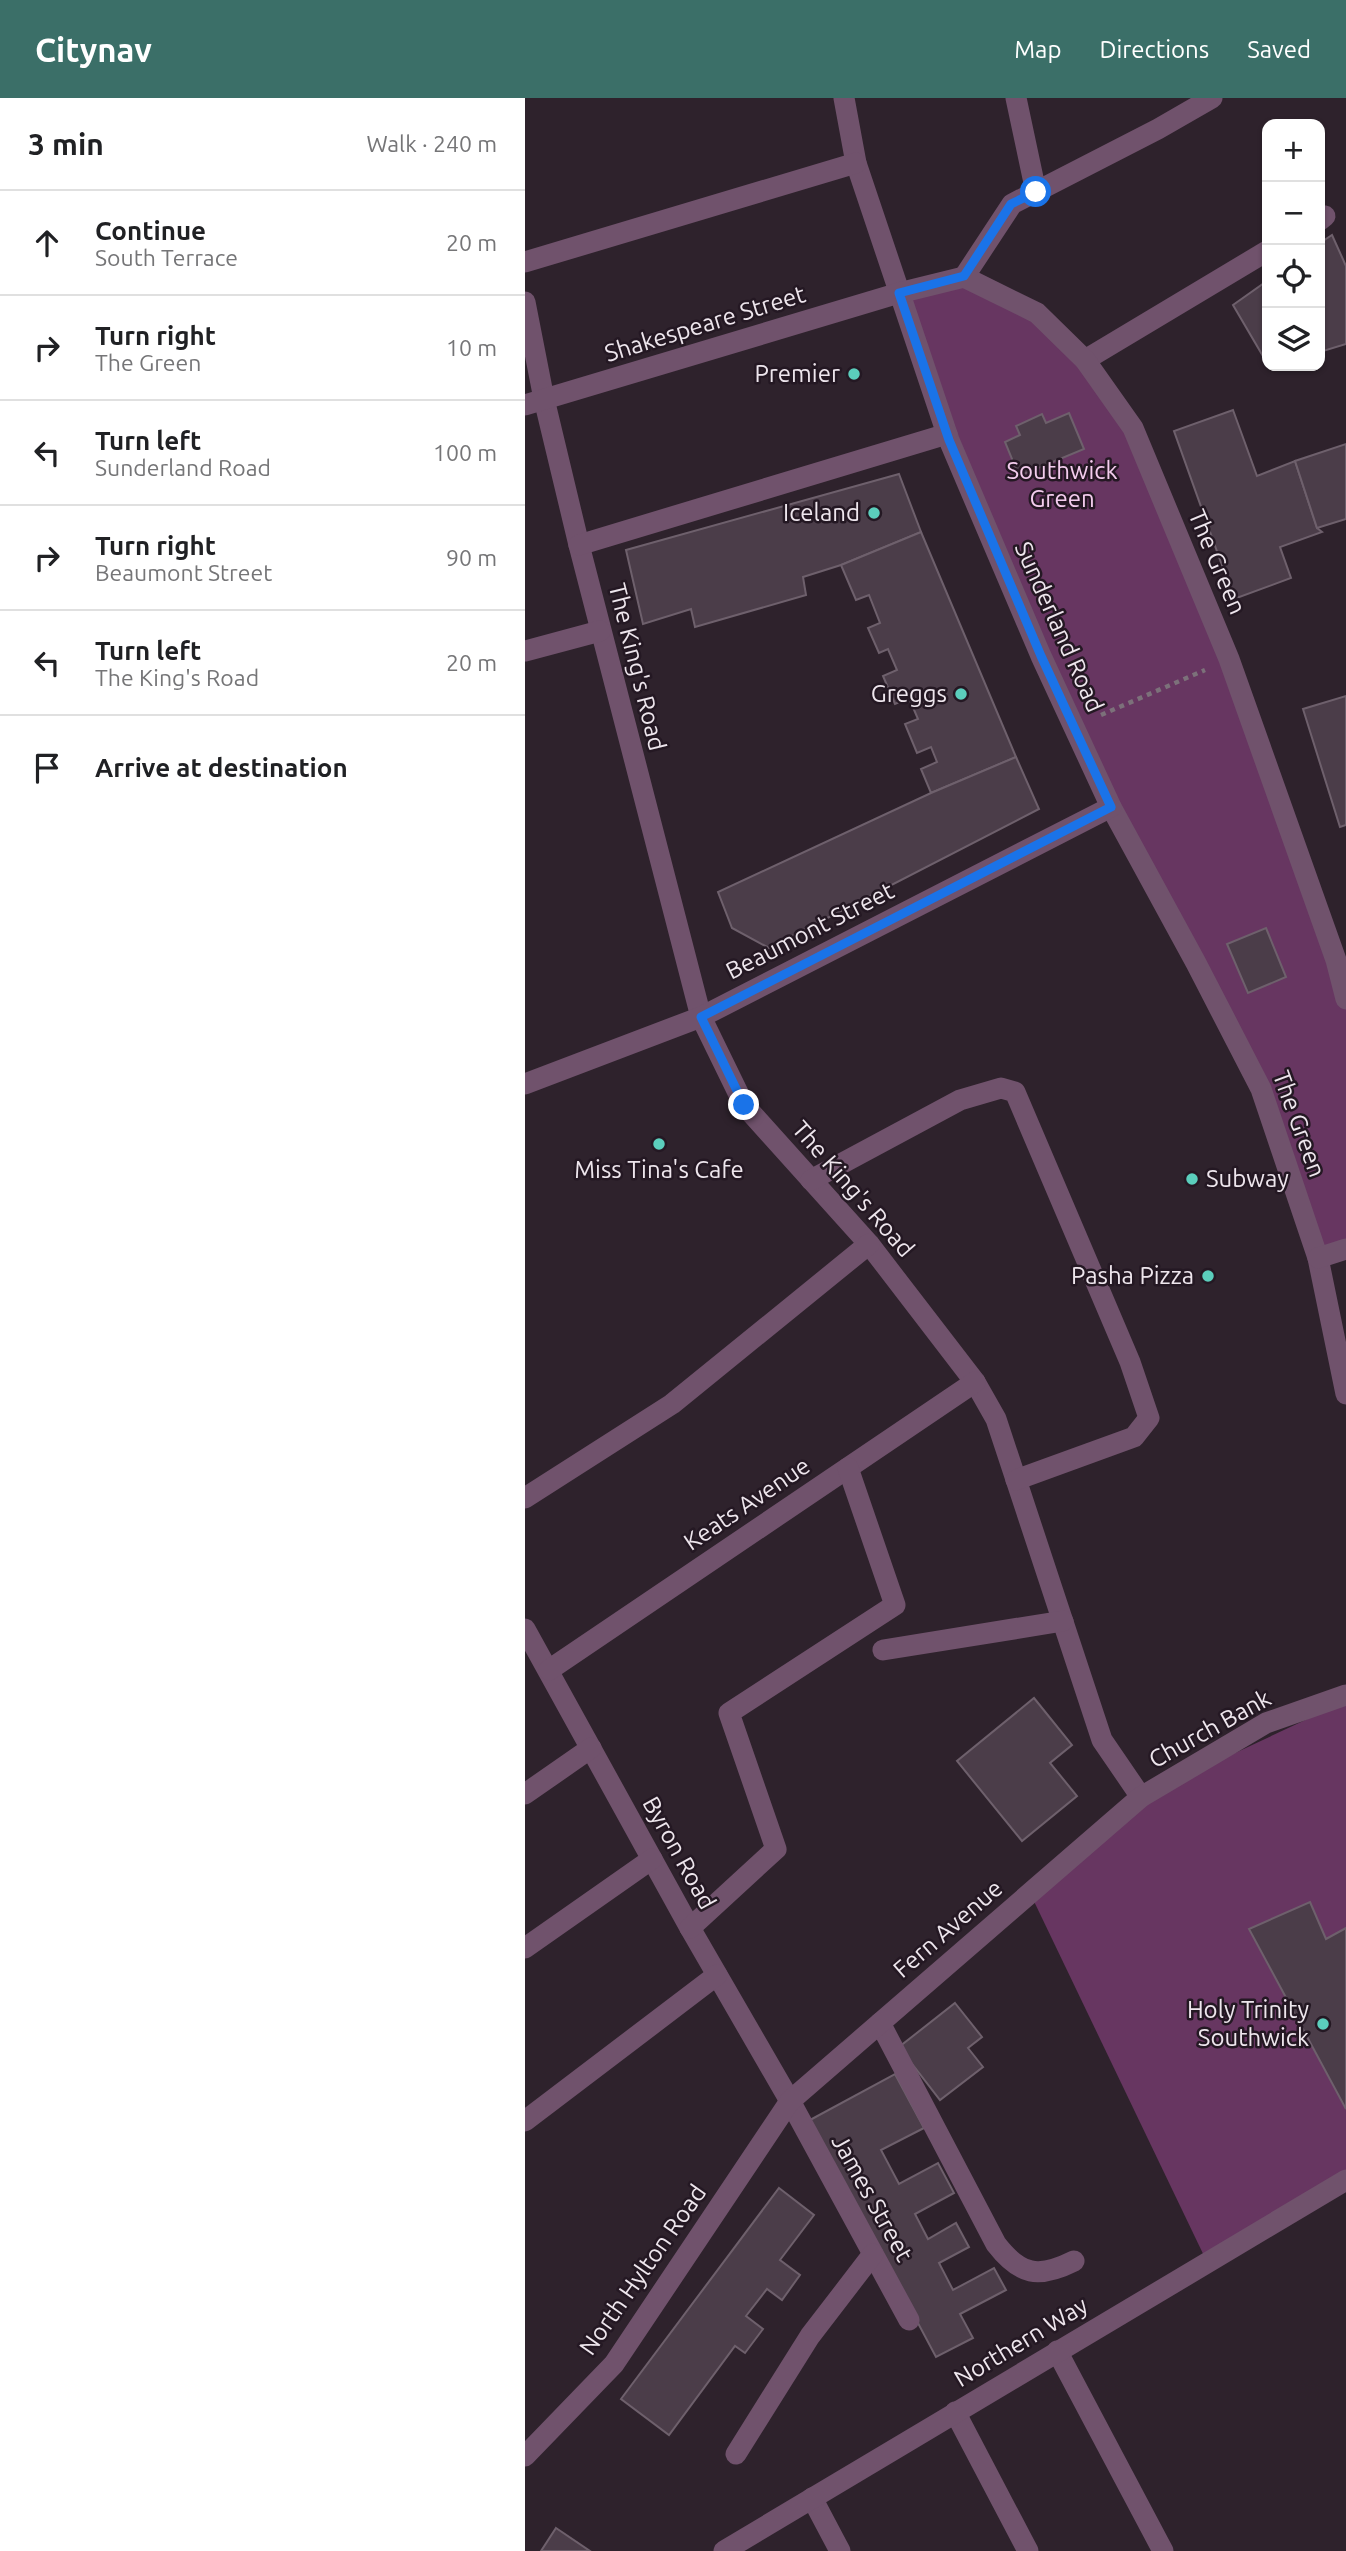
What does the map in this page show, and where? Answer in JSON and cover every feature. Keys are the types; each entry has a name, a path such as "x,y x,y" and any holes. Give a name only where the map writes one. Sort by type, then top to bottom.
{"street":[{"name":"Sunderland Road","path":"844,98 856,163 947,434 1041,656 1111,807 1196,963"},
{"path":"1016,98 1036,192"},
{"path":"901,297 964,276 1011,204 1158,129 1212,98"},
{"path":"525,262 856,163"},
{"path":"1085,360 1262,254"},
{"name":"The Green","path":"964,276 1037,313 1085,360 1133,428 1229,659 1336,960 1346,999"},
{"name":"Shakespeare Street","path":"534,402 901,297"},
{"name":"The King's Road","path":"525,302 534,402 579,545 701,1017 744,1105 869,1244 975,1382 996,1419 1102,1740 1140,1797"},
{"path":"579,545 947,434"},
{"path":"525,650 600,631"},
{"name":"Beaumont Street","path":"525,1084 701,1017 1111,807"},
{"name":"The Green","path":"1196,963 1261,1089 1318,1258 1346,1394"},
{"path":"811,1180 960,1100 1001,1088 1015,1092 1120,1338 1149,1418 1134,1437 1016,1480"},
{"path":"525,1498 672,1404 869,1244"},
{"path":"1318,1258 1346,1249"},
{"name":"Keats Avenue","path":"549,1670 975,1382"},
{"path":"690,1928 776,1849 729,1713 895,1605 849,1468"},
{"path":"883,1650 1063,1621"},
{"name":"Byron Road","path":"528,1640 549,1670 690,1928 790,2101"},
{"name":"Church Bank","path":"1140,1797 1266,1723 1346,1695"},
{"path":"525,1794 591,1748"},
{"name":"Fern Avenue","path":"790,2101 1140,1797"},
{"path":"525,1948 652,1859"},
{"path":"525,2121 717,1975"},
{"path":"880,2022 996,2244 1009,2260 1022,2269 1055,2271 1074,2262"},
{"name":"James Street","path":"790,2101 909,2320"},
{"name":"North Hylton Road","path":"525,2456 614,2364 790,2101"},
{"name":"Northern Way","path":"724,2551 1346,2180"},
{"path":"736,2454 810,2336 873,2254"},
{"path":"1057,2351 1163,2551"},
{"path":"955,2412 1028,2551"},
{"path":"812,2498 840,2551"}],"path":[{"path":"1074,727 1229,659"}],"green space":[{"name":"Southwick Green","path":"964,277 1037,313 1133,428 1346,999 1346,1249 1318,1258 1261,1089 1111,807 899,293"},
{"name":"Holy Trinity Southwick","path":"1346,1701 1346,2180 1207,2262 1030,1893 1141,1797"}],"building":[{"path":"1332,235 1346,266 1346,344 1325,350 1325,245 1325,240"},
{"path":"1262,285 1262,354 1233,305"},
{"path":"1233,410 1257,476 1295,461 1317,528 1322,532 1280,547 1291,578 1234,599 1174,431"},
{"path":"1069,413 1084,449 1019,476 1005,442 1020,435 1016,426 1042,414 1046,423"},
{"path":"1346,444 1346,519 1317,528 1295,461"},
{"path":"899,474 921,532 841,565 803,577 806,595 695,627 691,609 643,624 626,550"},
{"path":"921,532 1016,757 931,793 921,769 937,762 931,747 917,753 905,724 918,719 909,698 895,704 883,676 897,670 888,649 879,653 868,628 880,623 869,595 856,600 841,565"},
{"path":"1346,696 1346,825 1340,827 1303,709"},
{"path":"1016,757 1039,809 769,948 732,928 718,892 931,793"},
{"path":"1266,928 1286,977 1248,993 1227,944"},
{"path":"1034,1698 1072,1745 1050,1763 1077,1796 1022,1841 957,1761"},
{"name":"Holy Trinity Southwick","path":"1310,1902 1326,1939 1346,1928 1346,2109 1249,1929"},
{"path":"955,2003 982,2037 968,2048 983,2067 940,2100 899,2047"},
{"path":"895,2074 924,2128 881,2150 899,2184 938,2163 954,2193 915,2214 928,2239 956,2223 969,2247 939,2263 953,2290 994,2268 1006,2290 960,2314 973,2338 936,2357 810,2120"},
{"path":"779,2188 814,2215 780,2260 800,2275 782,2300 767,2289 746,2316 763,2329 745,2353 735,2346 669,2435 621,2399"},
{"path":"556,2528 590,2551 541,2551"}],"place":[{"name":"Premier","path":"854,374"},
{"name":"Iceland","path":"874,513"},
{"name":"Greggs","path":"961,694"},
{"name":"Miss Tina's Cafe","path":"659,1144"},
{"name":"Subway","path":"1192,1179"},
{"name":"Pasha Pizza","path":"1208,1276"},
{"name":"Holy Trinity Southwick","path":"1323,2024"}],"route":[{"path":"744,1105 701,1017 1111,807 1041,656 949,440 899,293 964,276 1011,204 1036,192"}]}
